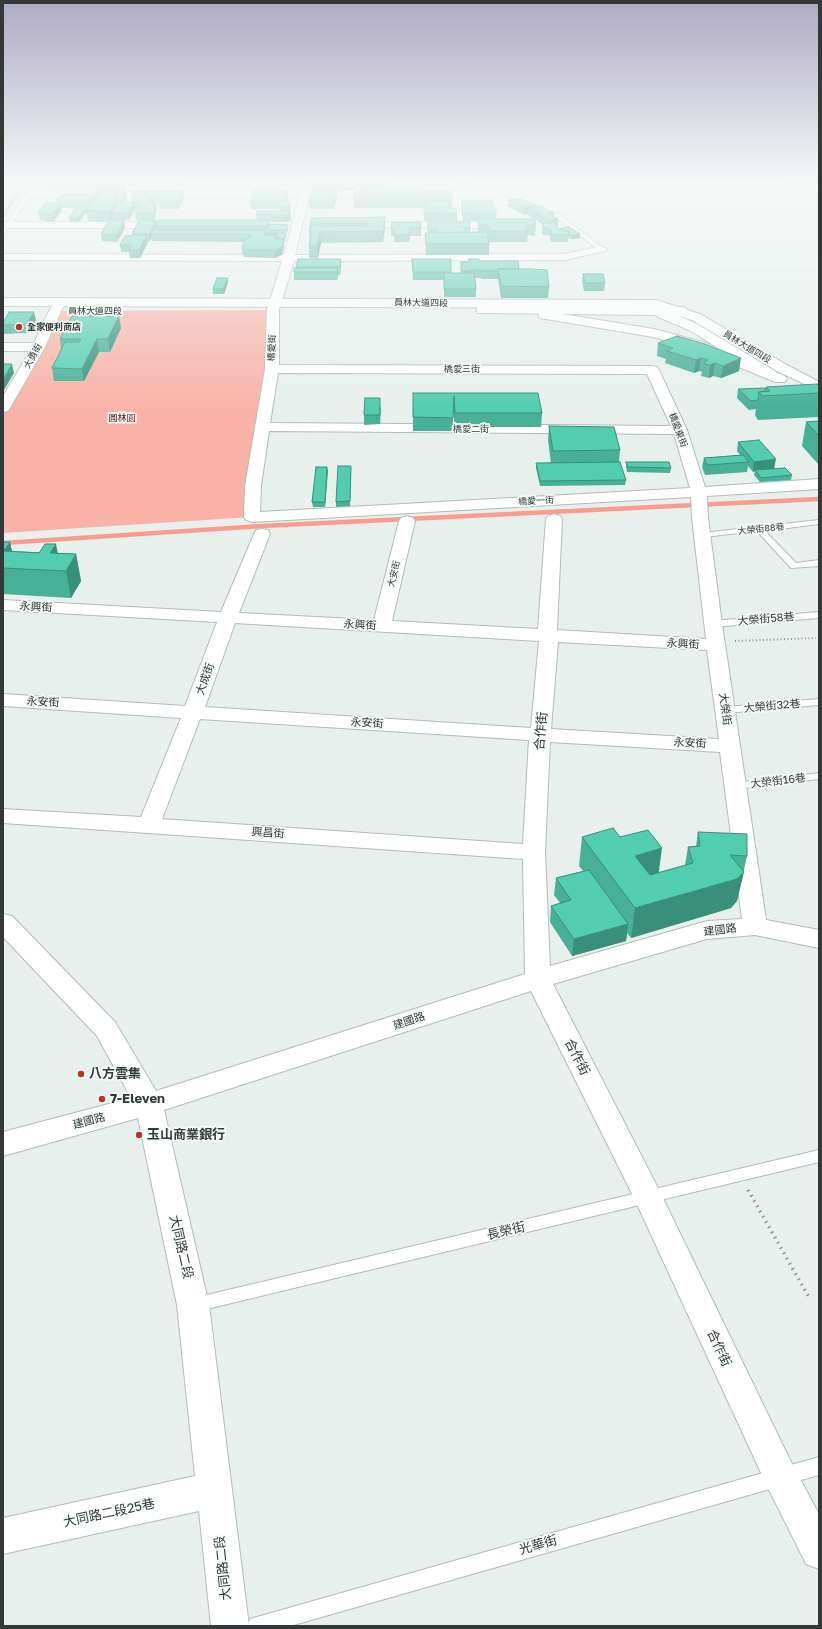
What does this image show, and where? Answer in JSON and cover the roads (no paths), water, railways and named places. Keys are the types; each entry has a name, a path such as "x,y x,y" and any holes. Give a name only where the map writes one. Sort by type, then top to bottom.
{"street":[{"name":"橋愛街","path":"252,518 253,486 272,369 275,306 289,258"},
{"name":"員林大道四段","path":"3,302 58,306 656,304 696,317 782,368 819,387"},
{"name":"員林大道四段","path":"3,311 58,306"},
{"name":"大勇街","path":"3,408 39,347 58,306"},
{"name":"員林大道四段","path":"275,306 482,310 555,316 654,333 698,345 770,374 819,400"},
{"path":"482,310 682,312"},
{"path":"653,312 672,317 693,327 770,374"},
{"path":"3,347 39,347"},
{"name":"橋愛三街","path":"272,369 652,370"},
{"name":"橋愛東街","path":"652,370 680,430 699,499"},
{"name":"橋愛二街","path":"262,427 680,430"},
{"name":"橋愛一街","path":"252,518 699,499 818,484"},
{"name":"大榮街","path":"699,499 715,637 756,926"},
{"name":"合作街","path":"554,519 547,636 550,644 540,735 534,852 538,979 648,1197 780,1476 819,1551"},
{"name":"大安街","path":"382,626 407,521"},
{"name":"大成街","path":"149,824 194,712 228,618 262,534"},
{"name":"永興街","path":"3,605 547,636 715,637"},
{"name":"永安街","path":"3,700 730,746"},
{"name":"興昌街","path":"3,816 149,824 534,852"},
{"name":"大同路二段","path":"3,922 106,1029 149,1104 194,1305 230,1626"},
{"name":"建國路","path":"3,1144 149,1104 538,979 707,930 756,926 818,936"},
{"name":"大同路二段25巷","path":"3,1536 214,1490"}],"lane":[{"name":"大榮街88巷","path":"703,535 819,522"},
{"path":"759,529 794,566 819,563"},
{"name":"大榮街58巷","path":"715,637 819,615"},
{"name":"大榮街32巷","path":"726,710 819,702"},
{"name":"大榮街16巷","path":"736,786 819,776"},
{"name":"長榮街","path":"194,1305 819,1156"},
{"name":"光華街","path":"257,1626 819,1466"}],"waterway":[{"path":"3,543 262,526 819,499"}],"place":[{"name":"全家便利商店","path":"19,327"},
{"name":"八方雲集","path":"81,1074"},
{"name":"7-Eleven","path":"102,1099"},
{"name":"玉山商業銀行","path":"139,1135"}],"park label":[{"name":"圓林園","path":"122,418"}]}
